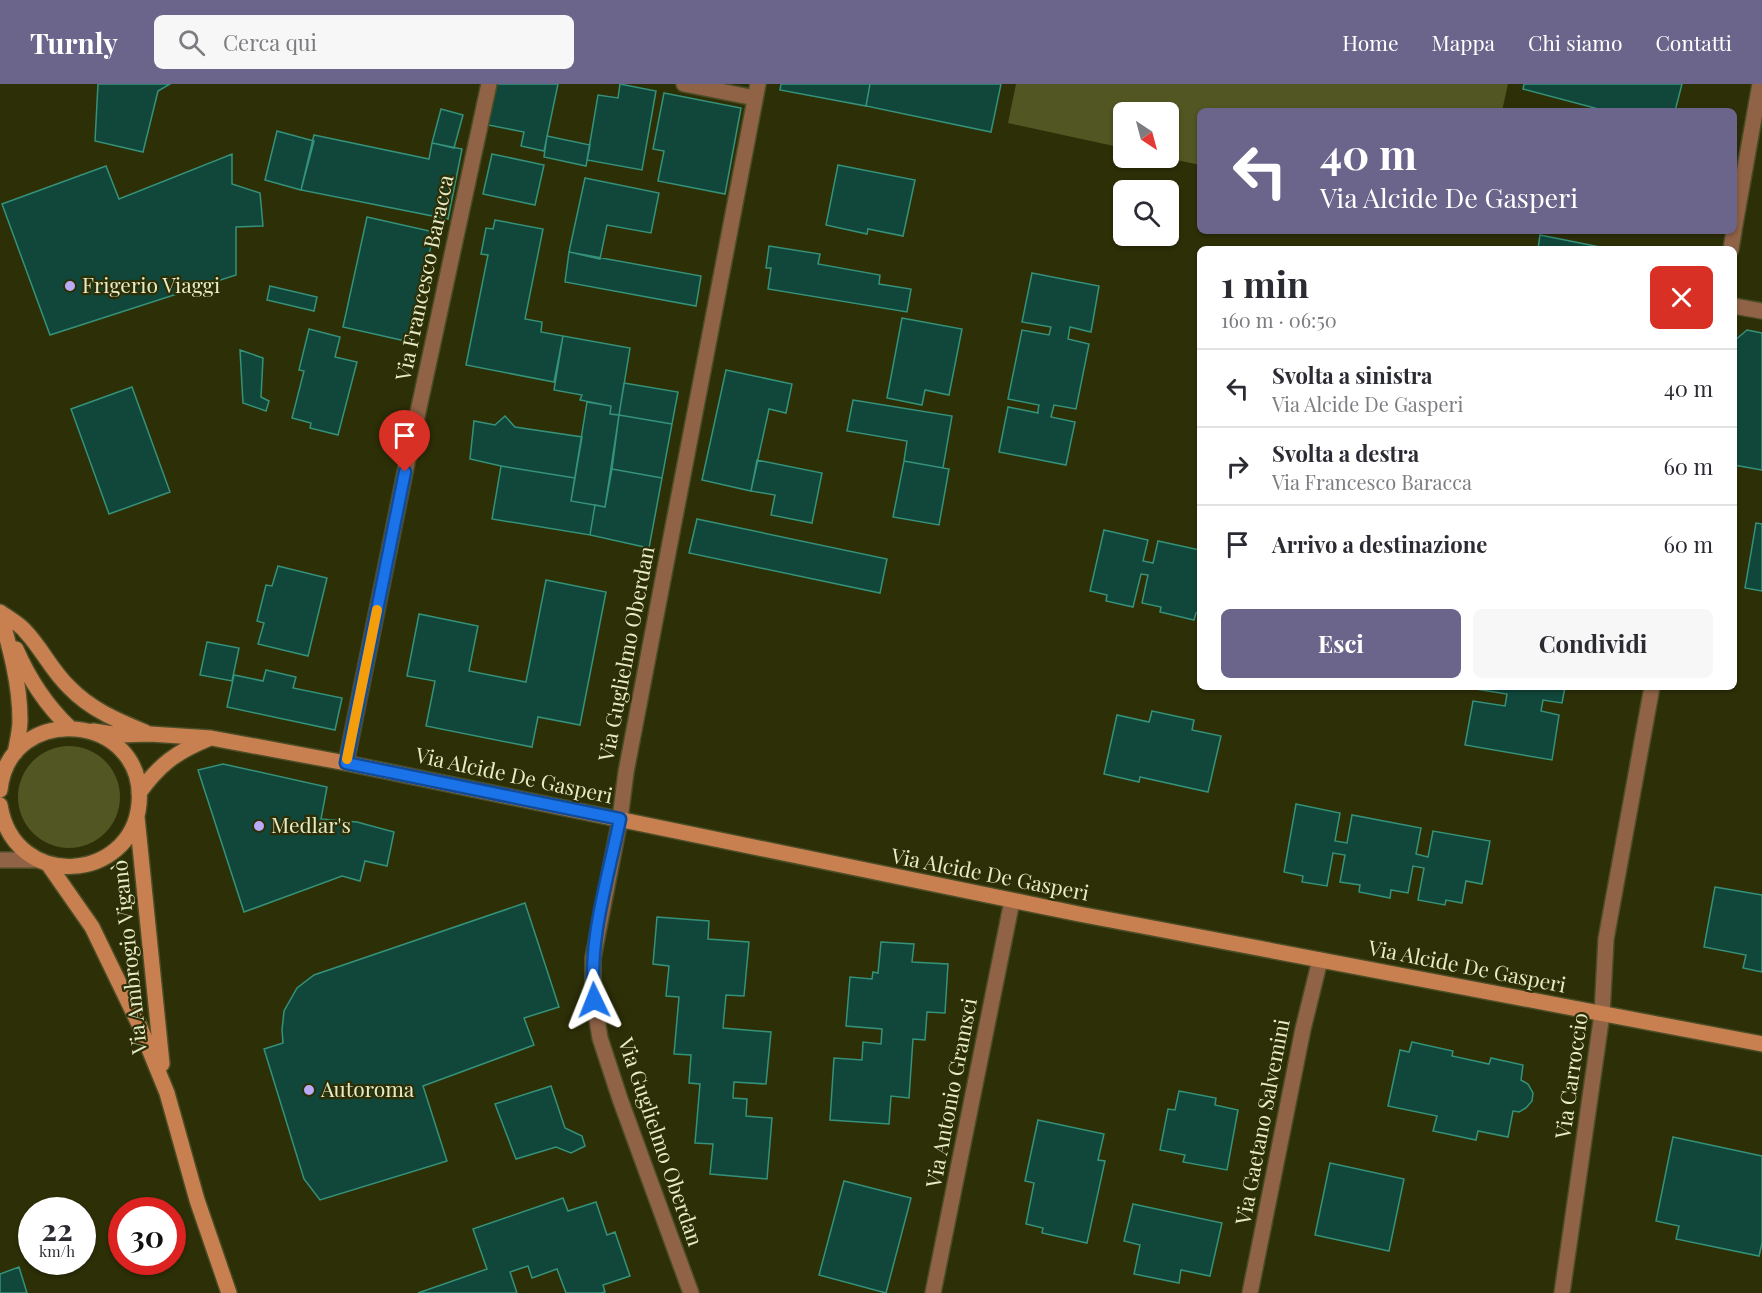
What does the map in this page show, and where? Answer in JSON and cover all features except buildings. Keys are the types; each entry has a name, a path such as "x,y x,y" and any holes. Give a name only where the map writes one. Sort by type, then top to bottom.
{"street":[{"name":"Via Francesco Baracca","path":"346,763 405,472 489,84"},
{"path":"684,84 757,91"},
{"path":"1737,214 1760,84"},
{"name":"Via Guglielmo Oberdan","path":"691,1293 600,1038 593,987 593,958 620,819 626,772 757,91"},
{"path":"1737,307 1762,311"},
{"path":"0,613 24,667 38,691 52,711 69,727"},
{"path":"0,613 25,630 47,662 69,688 92,707 109,717 150,734"},
{"path":"0,613 12,655 18,693 20,723 15,753"},
{"name":"Via Carroccio","path":"1562,1293 1602,1014 1606,939 1651,690"},
{"path":"0,790 6,768 15,753 30,739 49,730 69,727"},
{"name":"Via Alcide De Gasperi","path":"69,727 120,735 150,734 211,738 346,763 1012,901 1762,1044"},
{"path":"93,731 111,741 126,756 135,773 139,793"},
{"path":"139,793 153,774 167,761 183,749 211,738"},
{"name":"Via Ambrogio Viganò","path":"139,793 137,817 154,1001 167,1094"},
{"name":"Via Ambrogio Viganò","path":"0,805 2,818 10,835 22,849 42,862 92,927 106,953 138,1022 167,1094 197,1200 229,1293"},
{"path":"0,860 42,862 70,867 92,864 111,853 127,837 137,817"},
{"name":"Via Antonio Gramsci","path":"933,1293 1012,901"},
{"name":"Via Gaetano Salvemini","path":"1250,1293 1303,1029 1320,960"}],"green space":[{"path":"1016,84 1508,84 1503,108 1197,108 1197,164 1179,161 1179,102 1113,102 1113,146 1008,123"},
{"path":"69,746 89,750 105,761 116,777 120,797 116,817 105,833 89,844 69,848 49,844 33,833 22,817 18,797 22,777 33,761 49,750"}],"slow traffic":[{"path":"347,759 377,610"}],"place":[{"name":"Frigerio Viaggi","path":"70,286"},
{"name":"Medlar's","path":"259,826"},
{"name":"Autoroma","path":"309,1090"}],"route":[{"path":"405,472 346,763 620,819 593,958 594,1000"}]}
